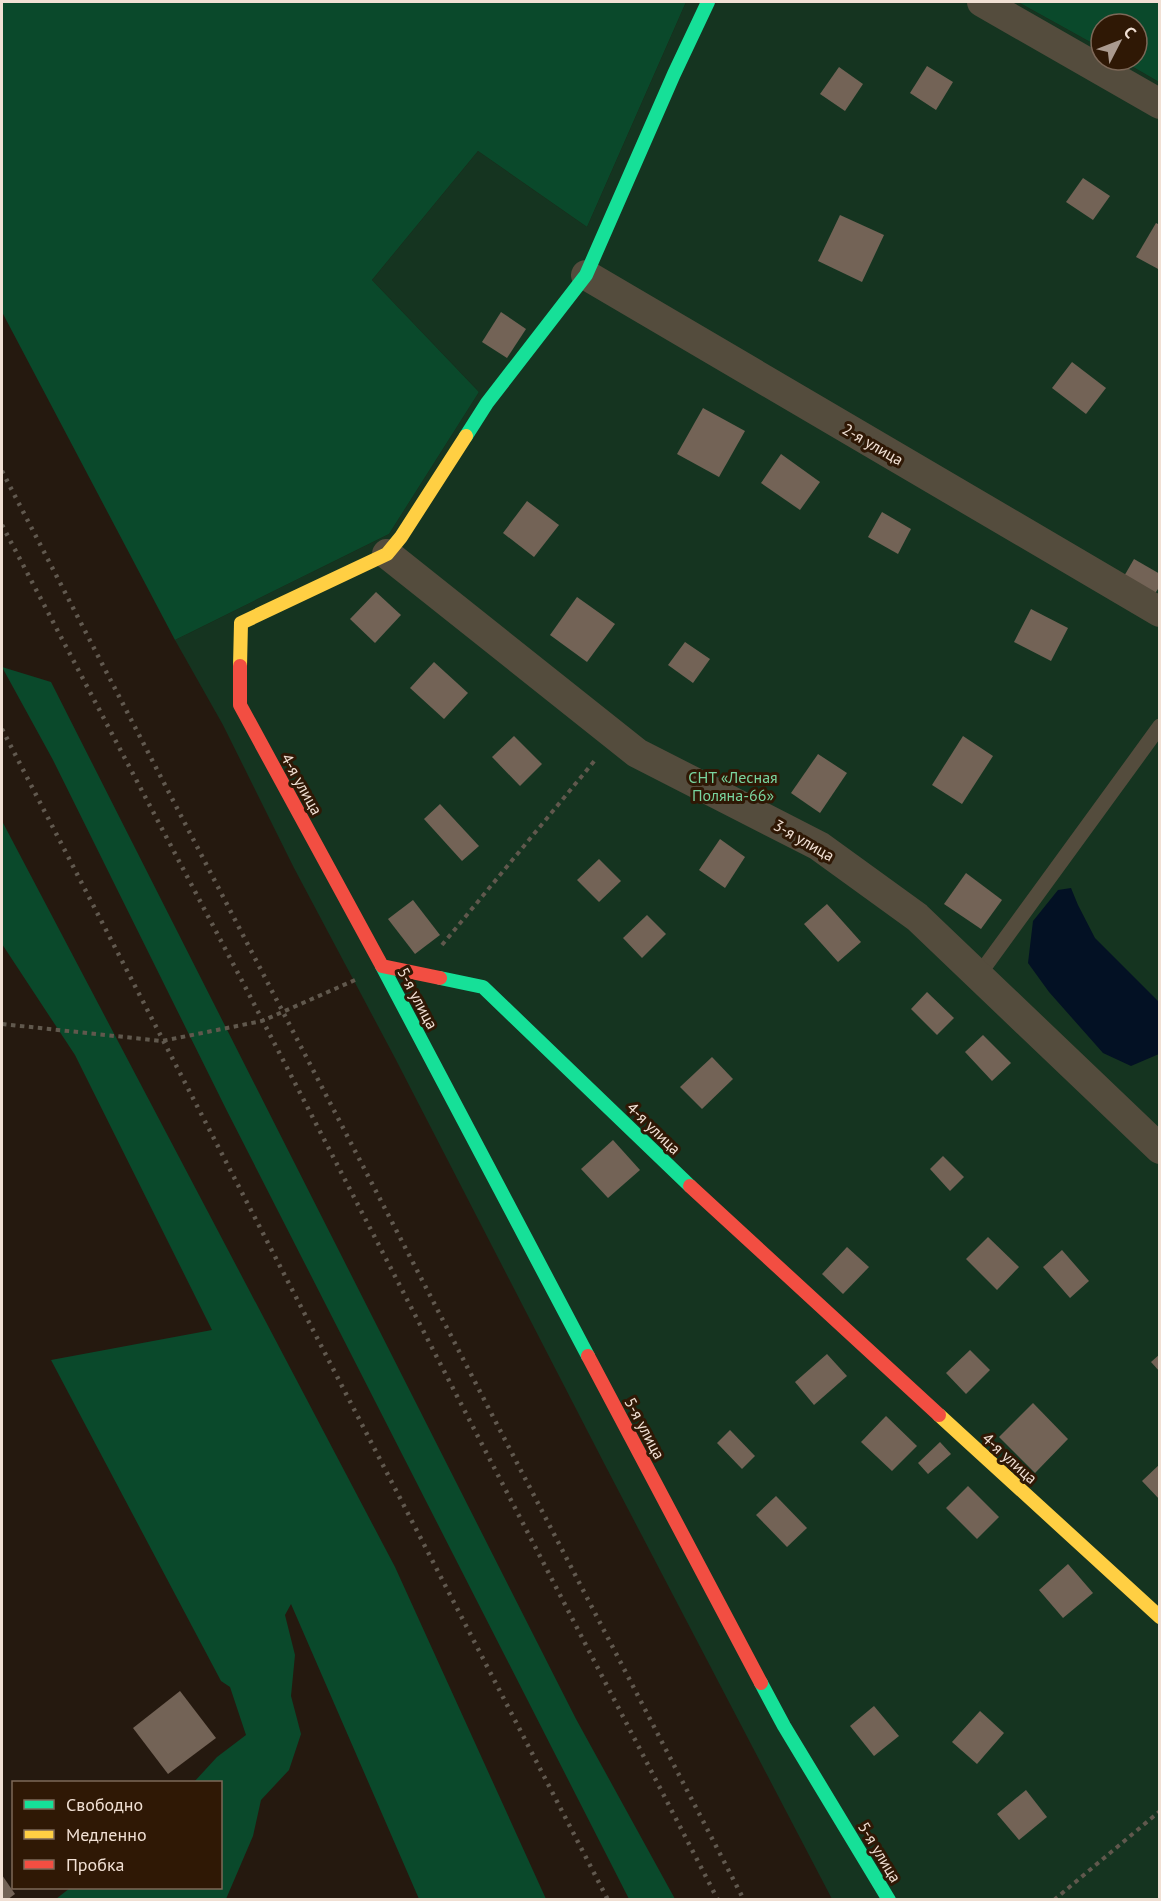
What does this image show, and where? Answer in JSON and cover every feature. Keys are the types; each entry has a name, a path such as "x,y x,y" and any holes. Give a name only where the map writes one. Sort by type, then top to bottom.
{"street":[{"path":"387,554 401,537 487,403 586,275 708,2"},
{"path":"982,2 1160,104"},
{"name":"2-я улица","path":"586,275 1160,612"},
{"name":"4-я улица","path":"387,554 242,623 240,705 382,966 483,987 730,1224 1160,1617"},
{"name":"3-я улица","path":"387,554 637,753 819,846 917,917 1160,1149"},
{"name":"5-я улица","path":"382,966 784,1726 889,1899"}],"lane":[{"path":"978,976 1160,726"}],"path":[{"path":"419,974 615,736"},
{"path":"2,1024 162,1041 262,1021 382,966"},
{"path":"1054,1899 1160,1811"}],"green space":[{"path":"2,2 686,2 587,227 478,151 372,280 479,392 389,534 175,640 2,312"},
{"name":"СНТ «Лесная Поляна-66»","path":"686,2 1018,2 1089,41 1089,72 1142,72 1159,82 1159,1899 832,1899 294,868 223,725 175,640 389,534 479,392 372,280 478,151 587,227"},
{"path":"1018,2 1159,2 1159,82 1142,72 1149,72 1149,12 1089,12 1089,41"},
{"path":"2,667 51,682 576,1719 675,1899 629,1899 227,1111 53,760"},
{"path":"2,821 395,1567 546,1899 419,1899 291,1604 285,1615 295,1655 291,1696 301,1734 289,1770 261,1800 253,1836 226,1899 56,1899 69,1889 222,1889 222,1781 195,1781 217,1757 246,1735 230,1687 221,1681 51,1360 212,1330 75,1055 2,944"}],"water":[{"path":"1071,888 1095,938 1159,1002 1159,1054 1131,1066 1103,1053 1049,992 1028,963 1033,921 1058,890"}],"building":[{"path":"927,66 953,82 936,110 910,93"},
{"path":"839,67 863,84 845,111 820,94"},
{"path":"1083,178 1110,196 1093,220 1066,202"},
{"path":"840,215 884,235 862,282 818,261"},
{"path":"1156,223 1160,225 1160,270 1136,257"},
{"path":"501,312 526,329 507,358 482,342"},
{"path":"1072,362 1106,388 1086,414 1052,388"},
{"path":"703,408 745,431 719,477 677,454"},
{"path":"781,454 820,482 800,510 761,483"},
{"path":"527,501 559,525 534,557 503,533"},
{"path":"882,512 911,529 898,554 868,537"},
{"path":"1134,559 1160,574 1160,586 1154,595 1123,578"},
{"path":"376,592 401,615 375,643 350,619"},
{"path":"577,597 615,624 587,662 550,635"},
{"path":"1031,609 1068,628 1051,661 1014,642"},
{"path":"685,642 710,659 693,683 668,665"},
{"path":"434,662 468,693 444,719 410,688"},
{"path":"514,736 542,764 520,786 492,757"},
{"path":"963,736 993,756 962,804 932,785"},
{"path":"818,754 847,773 820,813 791,793"},
{"path":"440,804 479,846 462,861 424,819"},
{"path":"720,839 745,857 725,888 699,870"},
{"path":"599,859 621,881 599,902 577,880"},
{"path":"966,873 1002,900 981,929 944,904"},
{"path":"413,900 440,935 415,954 388,919"},
{"path":"827,904 861,942 838,962 804,924"},
{"path":"647,915 666,934 642,958 623,938"},
{"path":"927,992 954,1018 937,1035 911,1009"},
{"path":"983,1035 1011,1063 992,1081 965,1052"},
{"path":"712,1057 733,1079 702,1109 680,1087"},
{"path":"613,1140 640,1170 608,1198 581,1169"},
{"path":"943,1156 964,1177 950,1191 930,1169"},
{"path":"988,1237 1019,1267 997,1290 966,1259"},
{"path":"847,1247 869,1267 843,1294 822,1274"},
{"path":"1062,1250 1089,1281 1070,1298 1043,1267"},
{"path":"970,1350 990,1370 966,1394 946,1373"},
{"path":"827,1354 847,1376 814,1405 795,1382"},
{"path":"1160,1354 1160,1372 1151,1362"},
{"path":"1033,1403 1068,1439 1035,1473 999,1437"},
{"path":"886,1416 917,1446 892,1471 861,1442"},
{"path":"730,1430 755,1456 742,1469 717,1443"},
{"path":"940,1442 951,1454 928,1474 918,1463"},
{"path":"1160,1464 1160,1500 1142,1481"},
{"path":"968,1486 999,1517 977,1539 946,1508"},
{"path":"776,1496 807,1528 787,1547 756,1515"},
{"path":"1068,1564 1093,1593 1063,1618 1039,1590"},
{"path":"180,1691 216,1738 168,1774 133,1728"},
{"path":"874,1706 899,1736 874,1756 850,1726"},
{"path":"980,1711 1004,1733 977,1764 952,1742"},
{"path":"1026,1790 1047,1817 1019,1840 997,1814"},
{"path":"2,1875 15,1894 7,1900 2,1900"}],"railway":[{"path":"2,471 744,1900"},
{"path":"2,525 239,975 718,1900"},
{"path":"2,729 608,1900"}],"traffic: fast":[{"path":"466,436 487,403 586,275 708,2"},
{"path":"382,966 588,1356"},
{"path":"440,978 483,987 690,1186"},
{"path":"761,1683 784,1726 889,1900"}],"traffic: slow":[{"path":"240,666 241,623 387,554 401,537 466,436"},
{"path":"939,1415 1160,1617"}],"traffic: jam":[{"path":"240,666 240,705 382,966 440,978"},
{"path":"690,1186 939,1415"},
{"path":"588,1356 761,1683"}]}
